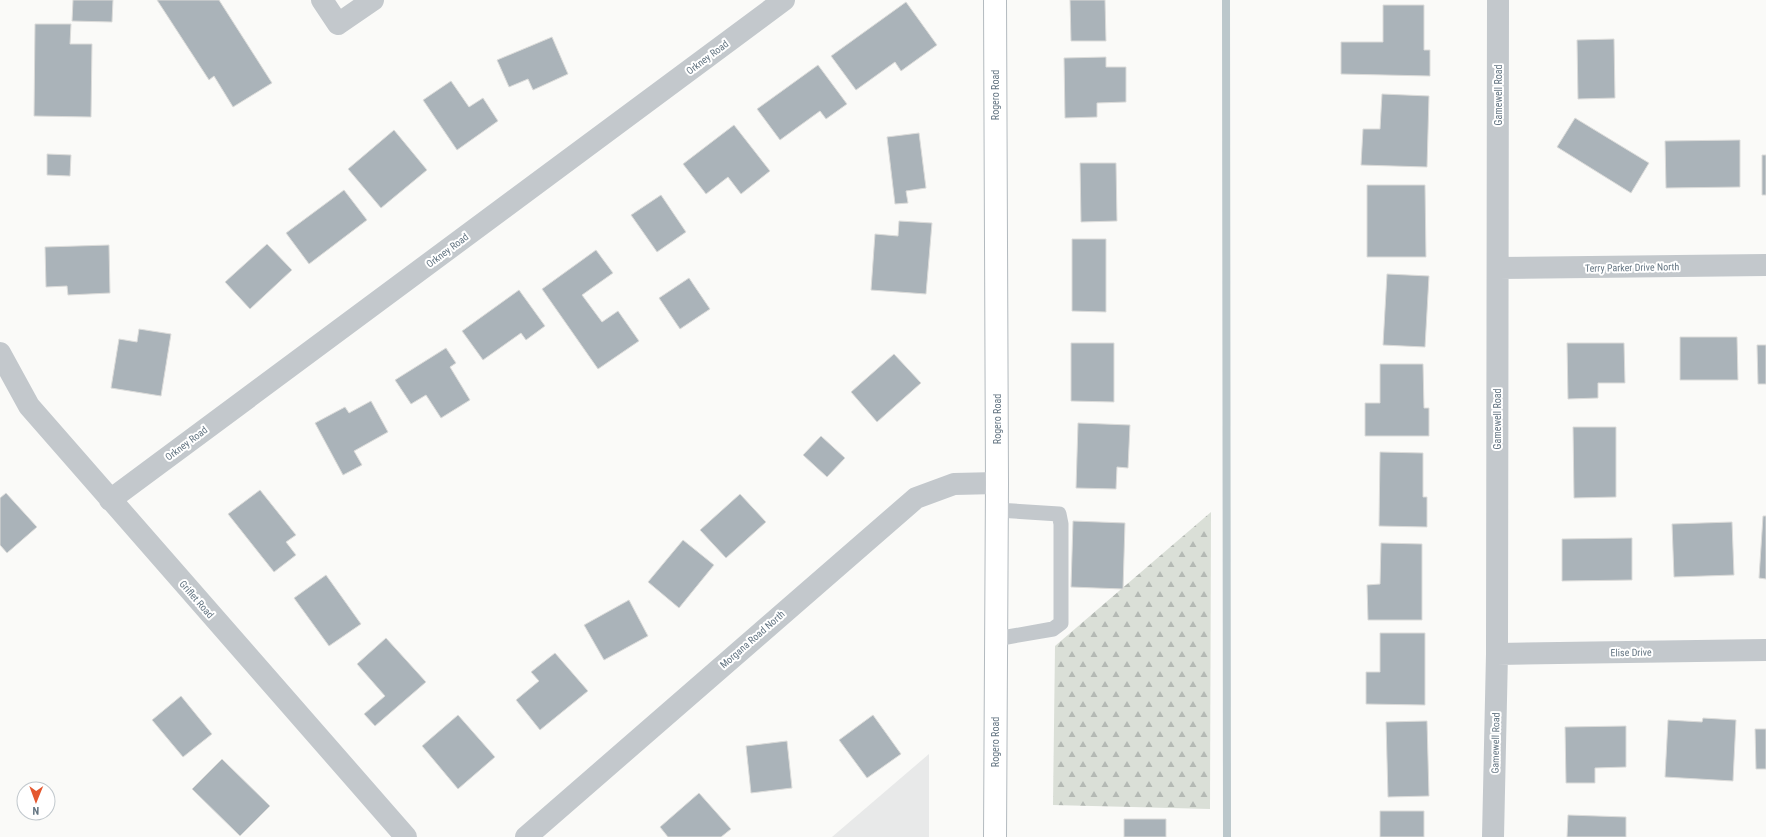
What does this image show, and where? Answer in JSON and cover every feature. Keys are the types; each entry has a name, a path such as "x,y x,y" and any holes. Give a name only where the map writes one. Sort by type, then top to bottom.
{"main road":[{"name":"Rogero Road","path":"994,837 997,510 995,0"}],"street":[{"path":"322,0 338,24 373,0"},
{"name":"Orkney Road","path":"110,500 784,0"},
{"name":"Gamewell Road","path":"1494,837 1497,654 1498,0"},
{"name":"Terry Parker Drive North","path":"1498,268 1766,265"},
{"name":"Griflet Road","path":"0,353 29,406 406,837"},
{"name":"Morgana Road North","path":"526,837 916,498 954,484 997,483"},
{"name":"Elise Drive","path":"1497,654 1766,650"}],"lane":[{"path":"996,639 1053,629 1062,623 1061,524 1059,514 997,510"}],"shaded area":[{"path":"929,754 929,837 832,837"}],"green space":[{"path":"1211,512 1210,809 1053,805 1055,646"}],"building":[{"path":"73,0 113,0 112,22 72,21"},
{"path":"157,0 219,0 272,83 233,107 214,76 209,80"},
{"path":"1070,0 1105,0 1106,41 1071,41"},
{"path":"906,2 937,45 901,71 895,62 856,90 831,56"},
{"path":"1383,5 1424,5 1424,50 1430,50 1430,76 1341,74 1341,42 1383,42"},
{"path":"35,24 71,24 70,44 92,44 91,117 34,116"},
{"path":"552,37 568,74 533,90 528,79 509,87 497,60"},
{"path":"1614,39 1615,98 1578,99 1577,40"},
{"path":"1106,57 1106,67 1126,67 1126,102 1097,103 1097,117 1065,118 1064,58"},
{"path":"818,65 847,104 826,119 820,111 780,140 757,109"},
{"path":"451,81 469,107 483,98 498,121 457,150 423,100"},
{"path":"1382,94 1429,96 1427,167 1361,165 1363,129 1380,129"},
{"path":"1575,118 1649,163 1631,193 1557,147"},
{"path":"734,125 770,171 741,194 728,177 706,194 683,164"},
{"path":"394,130 427,170 381,208 348,169"},
{"path":"919,133 926,188 906,191 908,203 895,204 887,137"},
{"path":"1740,140 1740,187 1666,188 1665,141"},
{"path":"47,154 71,155 70,176 47,175"},
{"path":"1762,155 1766,155 1766,195 1762,195"},
{"path":"1080,163 1116,163 1117,221 1081,222"},
{"path":"1367,185 1425,185 1426,257 1367,257"},
{"path":"344,190 367,220 309,264 286,233"},
{"path":"661,195 686,232 657,252 631,215"},
{"path":"899,221 932,223 926,294 871,290 875,234 898,236"},
{"path":"1072,239 1106,239 1106,312 1072,311"},
{"path":"267,244 292,270 250,309 225,282"},
{"path":"109,245 110,293 68,295 67,286 46,287 45,247"},
{"path":"596,250 613,273 582,295 602,322 618,311 639,341 598,369 542,289"},
{"path":"1387,274 1429,276 1425,347 1383,345"},
{"path":"689,278 710,309 680,329 659,298"},
{"path":"519,290 545,326 526,340 521,333 483,360 462,331"},
{"path":"139,329 171,334 161,396 111,388 119,339 137,342"},
{"path":"1680,337 1737,337 1738,380 1680,380"},
{"path":"1071,343 1114,343 1114,402 1071,401"},
{"path":"1567,343 1624,343 1625,383 1598,383 1598,398 1568,399"},
{"path":"1757,345 1766,345 1766,384 1758,384"},
{"path":"446,348 456,363 450,367 470,400 441,418 426,395 411,404 395,380"},
{"path":"894,354 921,383 877,422 851,392"},
{"path":"1380,364 1423,364 1424,408 1429,408 1429,436 1365,436 1365,403 1380,403"},
{"path":"371,401 388,432 354,451 362,465 343,475 315,423 345,407 349,413"},
{"path":"1078,423 1130,425 1128,468 1117,467 1116,489 1076,488"},
{"path":"1573,427 1616,427 1616,497 1574,498"},
{"path":"821,436 845,458 827,477 803,455"},
{"path":"1380,452 1423,453 1423,497 1427,497 1427,527 1379,526"},
{"path":"260,490 296,535 286,542 296,555 274,572 228,514"},
{"path":"6,493 37,527 7,553 0,545 0,498"},
{"path":"740,494 766,522 726,558 700,530"},
{"path":"1763,516 1766,516 1766,579 1759,578"},
{"path":"1073,521 1125,523 1123,589 1071,587"},
{"path":"1732,522 1734,575 1674,577 1672,524"},
{"path":"1632,538 1632,580 1562,581 1562,539"},
{"path":"683,540 714,565 679,608 648,582"},
{"path":"1381,543 1422,544 1422,620 1368,620 1367,585 1380,584"},
{"path":"326,575 361,624 329,646 294,598"},
{"path":"629,600 648,636 604,660 584,625"},
{"path":"1380,633 1425,633 1425,705 1366,704 1366,672 1380,672"},
{"path":"386,638 426,682 375,726 364,714 385,696 357,664"},
{"path":"555,653 588,691 540,730 516,700 539,681 531,672"},
{"path":"181,696 212,734 183,757 152,720"},
{"path":"458,715 495,757 458,789 422,746"},
{"path":"873,715 901,754 867,778 839,740"},
{"path":"1703,718 1736,720 1733,781 1665,777 1668,720 1702,722"},
{"path":"1427,721 1429,796 1388,797 1386,722"},
{"path":"1626,726 1626,767 1595,768 1595,783 1566,783 1565,727"},
{"path":"1755,729 1766,729 1766,769 1756,769"},
{"path":"787,741 792,788 751,793 746,746"},
{"path":"222,759 270,806 240,836 192,789"},
{"path":"699,793 731,829 721,837 668,837 660,827"},
{"path":"1380,811 1424,811 1424,837 1380,837"},
{"path":"1568,815 1626,817 1626,837 1567,837"},
{"path":"1124,819 1166,819 1166,837 1124,837"}],"waterway":[{"path":"1226,0 1227,837"}]}
